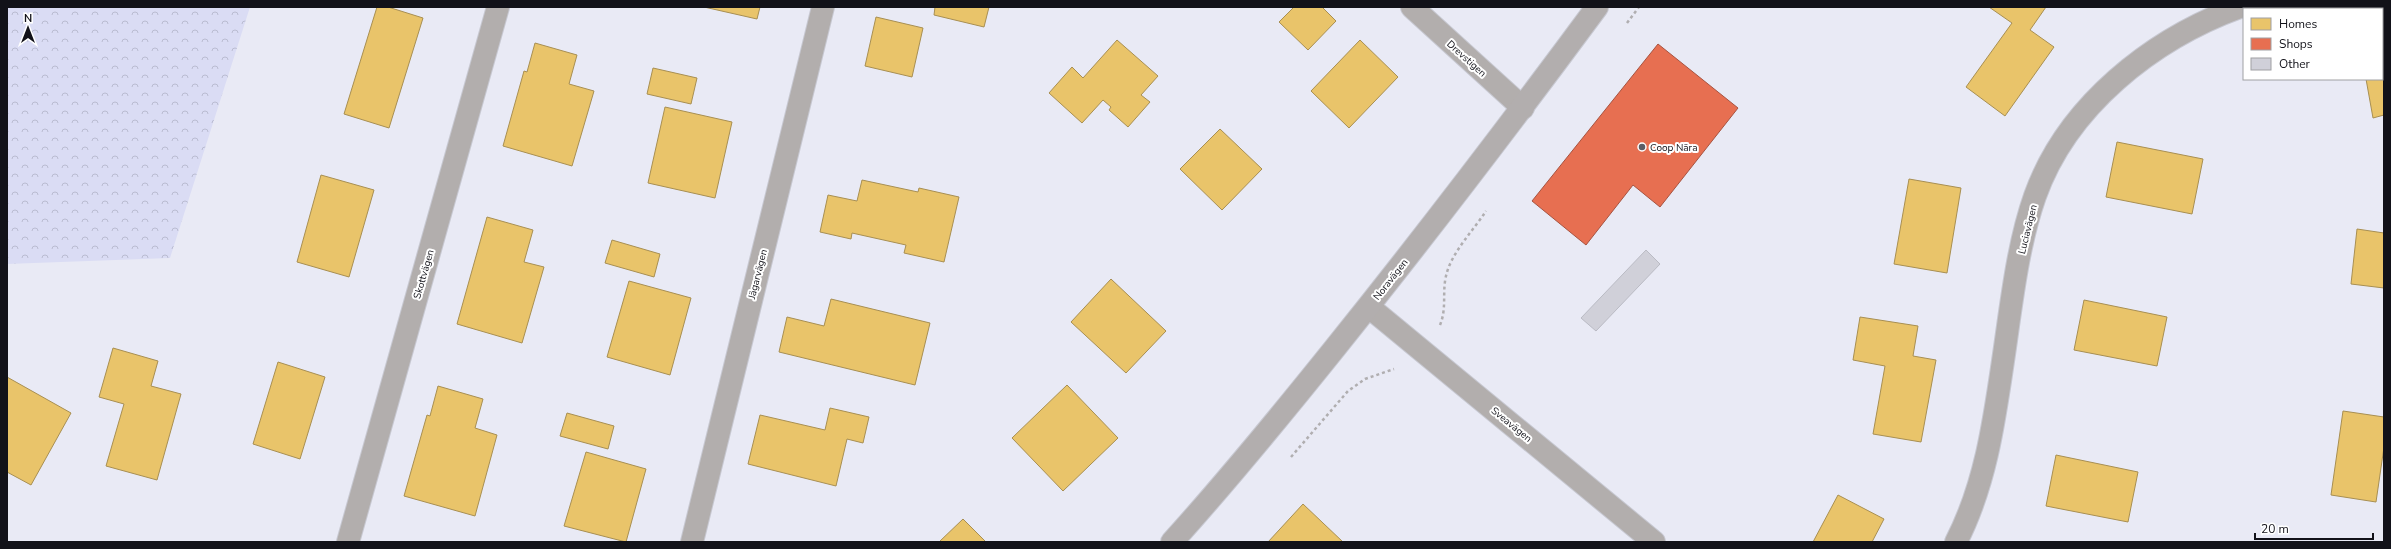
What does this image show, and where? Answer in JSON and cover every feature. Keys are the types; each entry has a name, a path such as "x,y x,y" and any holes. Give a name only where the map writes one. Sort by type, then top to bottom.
{"street":[{"name":"Skottvägen","path":"348,542 498,7"},
{"name":"Jägarvägen","path":"692,542 823,7"},
{"name":"Drevstigen","path":"1412,7 1523,108"},
{"name":"Noravägen","path":"1172,542 1231,478 1368,307 1523,108 1597,7"},
{"name":"Luciavägen","path":"1956,542 1963,528 1984,468 1998,400 2018,268 2035,196 2061,144 2100,95 2141,59 2180,34 2240,7"},
{"name":"Sveavägen","path":"1368,307 1654,542"}],"path":[{"path":"1625,25 1639,7"},
{"path":"1288,460 1348,390 1364,379 1403,366 1440,327 1445,313 1445,278 1449,264 1488,208"}],"green space":[{"path":"7,7 250,7 170,258 7,264"}],"building: Homes":[{"path":"377,7 388,7 423,18 389,128 344,114"},
{"path":"704,7 760,7 757,19"},
{"path":"935,7 989,7 984,27 934,15"},
{"path":"1294,7 1322,7 1336,21 1308,50 1279,22"},
{"path":"1989,7 2046,7 2030,30 2054,47 2005,116 1966,87 2012,23"},
{"path":"876,17 923,28 912,77 865,66"},
{"path":"1117,40 1158,76 1141,95 1150,102 1128,127 1109,110 1111,107 1103,100 1082,123 1049,93 1072,67 1083,78"},
{"path":"1360,40 1398,77 1349,128 1311,91"},
{"path":"535,43 577,55 569,84 594,91 572,166 503,146 524,71 527,72"},
{"path":"2384,50 2384,115 2373,118 2366,80 2383,80"},
{"path":"653,68 697,78 691,104 647,94"},
{"path":"665,107 732,122 715,198 648,183"},
{"path":"1220,129 1262,169 1222,210 1180,169"},
{"path":"2117,142 2203,159 2192,214 2106,197"},
{"path":"321,175 374,190 349,277 297,262"},
{"path":"1909,179 1961,188 1947,273 1894,264"},
{"path":"862,180 918,192 919,188 959,197 944,262 904,253 906,245 852,233 851,239 820,232 828,195 857,201"},
{"path":"487,217 533,230 524,262 544,267 522,343 457,324"},
{"path":"2357,229 2384,233 2384,288 2351,284"},
{"path":"612,240 660,254 654,277 605,263"},
{"path":"1111,279 1166,331 1126,373 1071,322"},
{"path":"629,281 691,298 670,375 607,357"},
{"path":"831,299 930,323 915,385 779,352 787,317 824,326"},
{"path":"2084,300 2167,317 2157,366 2074,350"},
{"path":"1860,317 1918,326 1913,356 1936,360 1921,442 1873,434 1885,366 1853,360"},
{"path":"113,348 158,361 151,386 181,394 157,480 106,466 124,404 99,397"},
{"path":"278,362 325,377 300,459 253,444"},
{"path":"7,377 71,413 31,485 7,472"},
{"path":"1067,385 1118,438 1063,491 1012,438"},
{"path":"438,386 483,399 475,428 497,435 475,516 404,496 427,415 430,416"},
{"path":"830,408 869,417 863,443 847,439 836,486 748,464 760,415 825,430"},
{"path":"2343,411 2384,417 2384,447 2376,502 2331,495"},
{"path":"567,413 614,426 608,449 560,436"},
{"path":"586,452 646,469 626,542 564,526"},
{"path":"2056,455 2138,472 2128,522 2046,506"},
{"path":"1838,495 1884,519 1872,542 1813,542"},
{"path":"1303,504 1343,542 1268,542"},
{"path":"963,519 986,542 939,542"}],"building: Shops":[{"name":"Coop Nära","path":"1658,44 1738,108 1660,207 1633,185 1586,245 1532,201"}],"building: Other":[{"path":"1646,250 1660,264 1596,331 1581,318"}],"place":[{"name":"Coop Nära","path":"1642,147"}]}
